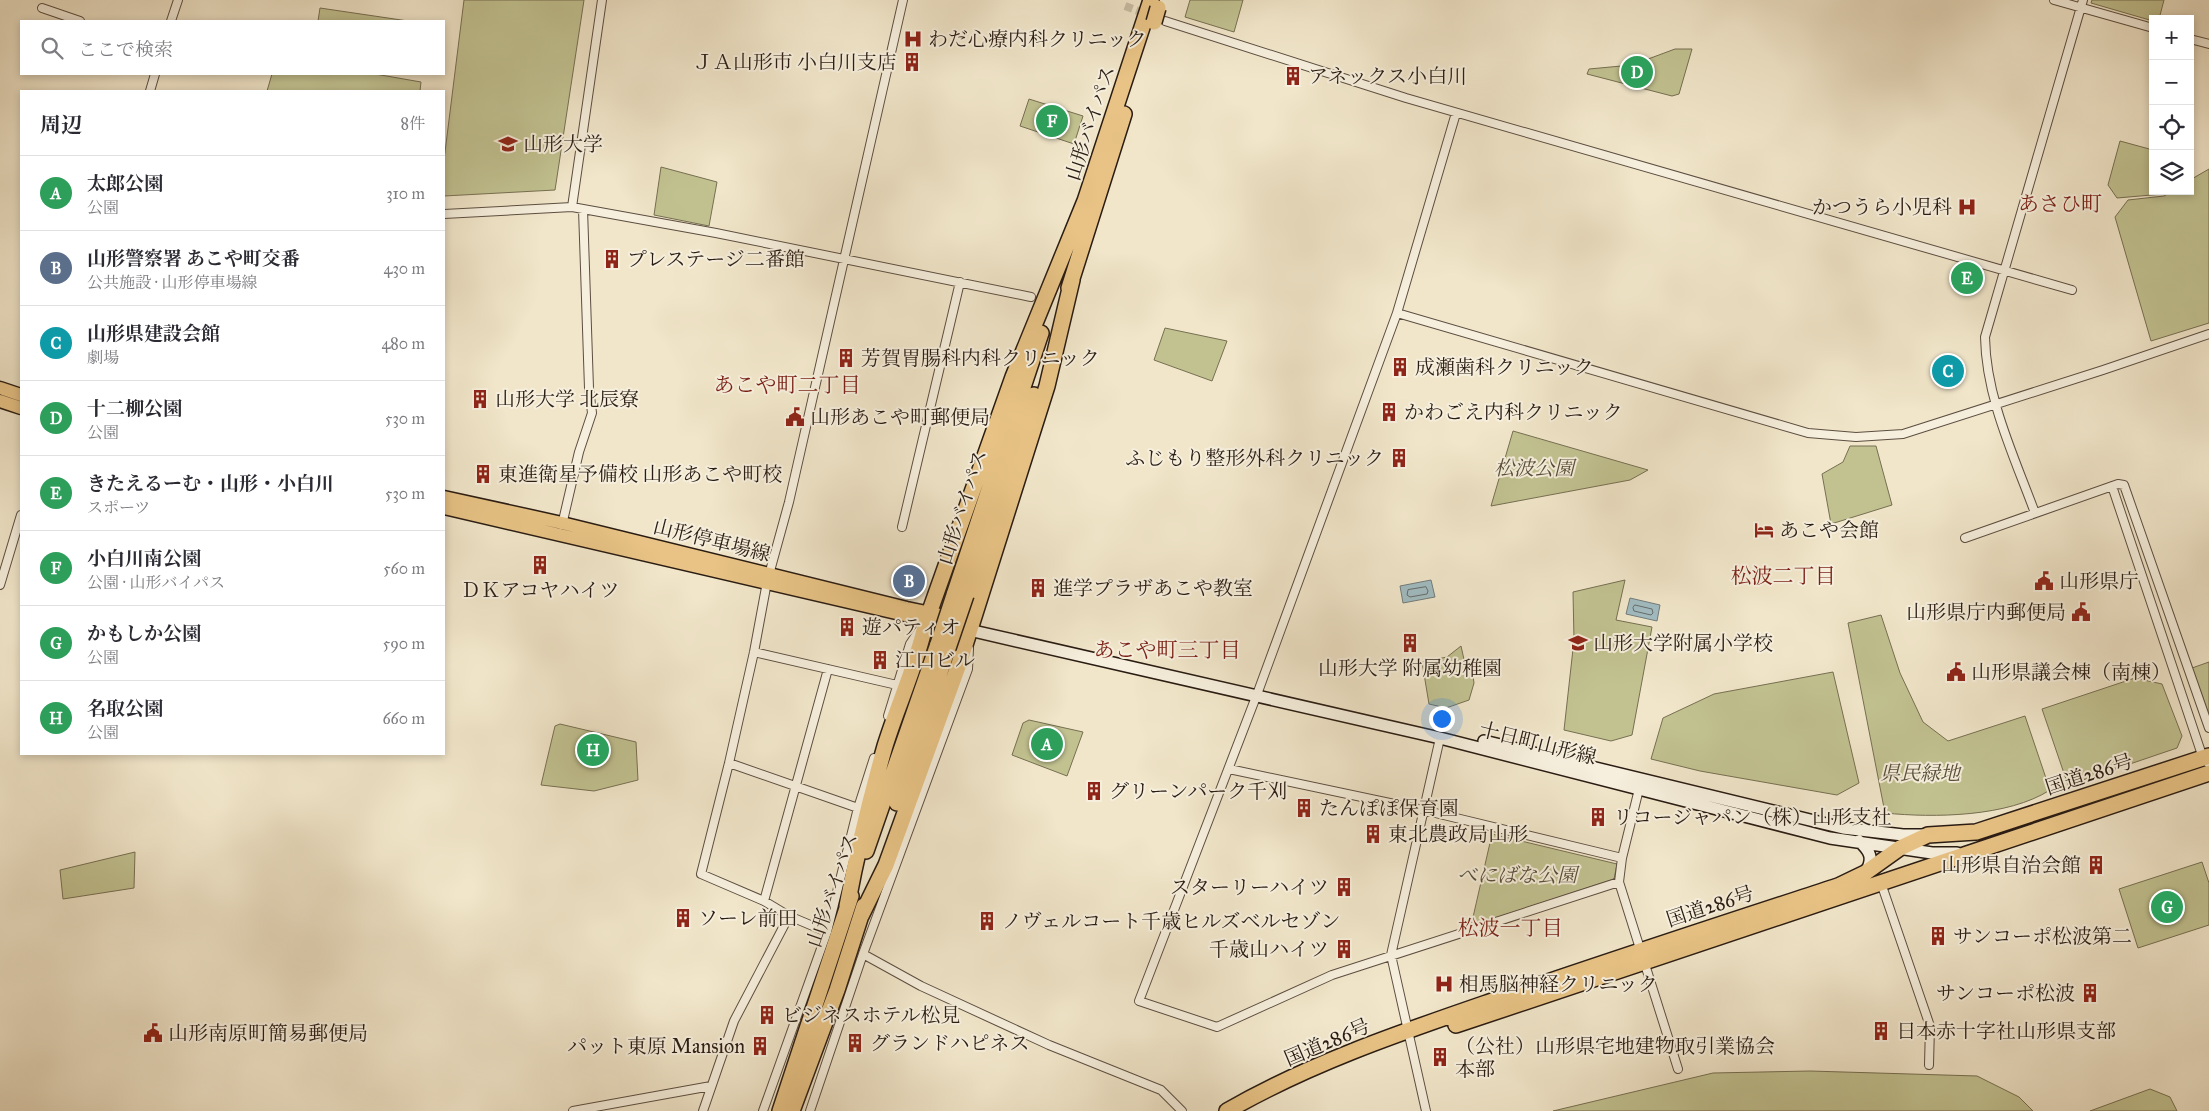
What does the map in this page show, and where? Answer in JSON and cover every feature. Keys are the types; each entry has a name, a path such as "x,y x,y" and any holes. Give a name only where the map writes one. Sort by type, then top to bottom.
{"highway":[{"name":"山形バイパス","path":"788,1107 836,990 861,916 943,646 1087,196 1158,10"},
{"name":"山形バイパス","path":"960,595 1072,280 1158,10"},
{"path":"847,906 858,847 886,744 921,645 927,616 1013,377 1087,196"},
{"path":"861,916 886,865 958,664 1047,386 1072,280"},
{"name":"山形バイパス","path":"788,1107 847,906 943,646"},
{"name":"国道286号","path":"1226,1111 1320,1064 1643,955 1838,886 1865,873 1900,848 1928,835 1976,832 2207,759"},
{"name":"国道286号","path":"1643,955 1881,883 2209,773"},
{"name":"国道286号","path":"1248,1111 1408,1035"}],"main road":[{"path":"0,388 20,395"},
{"path":"0,401 20,408"},
{"name":"山形停車場線","path":"445,497 561,528 970,626"},
{"name":"山形停車場線","path":"445,508 561,528"},
{"name":"十日町山形線","path":"970,626 1606,769 1843,828 1903,835 1928,835"},
{"name":"十日町山形線","path":"1258,692 1830,838 1947,854 1981,850"},
{"path":"1859,841 1871,856 1871,863 1865,873"}],"street":[{"path":"171,20 178,0"},
{"path":"572,207 602,0"},
{"path":"827,932 789,916 764,901 701,874 729,763 754,652 768,578 791,493 903,0"},
{"path":"2054,0 2082,4 2149,27"},
{"path":"2035,514 1996,404 1986,360 1985,337 2082,4"},
{"path":"42,8 77,20"},
{"path":"1158,10 1330,75 2072,290"},
{"path":"2194,39 2209,44"},
{"path":"150,90 155,75"},
{"path":"1456,113 1397,313 1258,692 1138,1001 1217,1027 1332,975 1391,955 1464,934 1620,882"},
{"path":"445,214 572,207 698,229 1031,297"},
{"path":"561,528 579,452 592,413 589,388 583,209"},
{"path":"902,527 960,282"},
{"path":"1397,313 1808,433 1856,437 1903,434 2209,334"},
{"path":"1965,538 2118,484 2125,487 2209,728"},
{"path":"2112,486 2207,759"},
{"path":"0,585 20,518"},
{"path":"763,1111 827,932 858,808 910,644 927,616"},
{"path":"810,1111 863,954 968,669 970,626"},
{"path":"754,652 898,685"},
{"path":"764,901 828,669"},
{"path":"1426,1111 1391,955 1440,738"},
{"path":"729,763 858,808"},
{"path":"1228,769 1423,810 1622,858"},
{"path":"1639,789 1622,858 1620,882 1678,1069"},
{"path":"1881,883 1930,1026 1929,1065"},
{"path":"703,1111 734,1021 789,916"},
{"path":"863,954 921,986 1025,1033 1161,1090 1182,1111"},
{"path":"573,1111 711,1086"}],"green space":[{"name":"山形大学","path":"464,0 584,0 555,190 445,196 445,152"},
{"path":"1190,0 1243,0 1234,32 1185,17"},
{"path":"2092,0 2164,0 2160,15 2149,15 2149,20 2091,3"},
{"path":"320,8 401,20 318,20"},
{"path":"1675,49 1692,49 1679,94 1672,96 1587,74 1589,69 1632,65"},
{"path":"272,75 381,75 421,82 420,90 267,90"},
{"path":"1029,99 1083,116 1074,144 1020,126"},
{"path":"2120,141 2149,149 2149,195 2152,195 2117,198 2108,185"},
{"path":"661,167 717,182 709,226 654,215"},
{"path":"2209,169 2209,323 2151,341 2115,217 2128,200 2166,195 2194,195 2194,178"},
{"path":"1165,328 1227,341 1212,381 1154,360"},
{"name":"松波公園","path":"1513,431 1648,470 1630,480 1491,506"},
{"path":"1850,446 1876,446 1892,505 1831,524 1822,474 1843,462"},
{"path":"1625,580 1616,620 1652,627 1632,735 1611,741 1564,730 1574,640 1573,592"},
{"name":"県民緑地","path":"1881,615 1900,673 1923,722 1948,741 2025,716 2050,790 2033,799 2013,806 1970,814 1904,815 1885,813 1848,623"},
{"path":"1461,646 1465,664 1471,663 1474,683 1469,700 1446,708 1429,704 1422,662 1447,657"},
{"path":"2209,662 2209,715 2192,668"},
{"path":"1833,672 1859,783 1837,795 1700,771 1651,759 1663,718 1714,694"},
{"path":"2135,678 2162,684 2182,736 2177,748 2068,785 2042,709"},
{"path":"1029,720 1083,732 1067,776 1012,755 1023,723"},
{"path":"560,724 636,742 638,780 594,791 541,785 555,726"},
{"name":"べにばな公園","path":"1492,834 1617,864 1614,879 1471,926"},
{"path":"135,852 134,888 63,899 60,870"},
{"path":"2202,862 2209,883 2209,925 2138,948 2119,889"},
{"path":"1810,1071 1977,1076 2019,1097 2033,1111 1553,1111 1713,1073"},
{"path":"2150,1089 2170,1097 2177,1111 2090,1111"}],"water":[{"path":"1431,580 1435,597 1403,603 1400,586"},
{"path":"1630,598 1660,605 1657,621 1626,614"}],"tunnel":[{"path":"1125,6 1149,15"}],"place":[{"name":"わだ心療内科クリニック","path":"913,39"},
{"name":"ＪＡ山形市 小白川支店","path":"912,62"},
{"name":"十二柳公園","path":"1637,72"},
{"name":"アネックス小白川","path":"1293,76"},
{"name":"小白川南公園","path":"1052,121"},
{"name":"山形大学","path":"508,144"},
{"name":"かつうら小児科","path":"1967,207"},
{"name":"プレステージ二番館","path":"612,259"},
{"name":"きたえるーむ・山形・小白川","path":"1967,278"},
{"name":"芳賀胃腸科内科クリニック","path":"846,358"},
{"name":"成瀬歯科クリニック","path":"1400,367"},
{"name":"山形県建設会館","path":"1948,371"},
{"name":"山形大学 北辰寮","path":"480,399"},
{"name":"かわごえ内科クリニック","path":"1389,412"},
{"name":"山形あこや町郵便局","path":"795,417"},
{"name":"ふじもり整形外科クリニック","path":"1399,458"},
{"name":"東進衛星予備校 山形あこや町校","path":"483,474"},
{"name":"あこや会館","path":"1764,530"},
{"name":"ＤＫアコヤハイツ","path":"540,565"},
{"name":"山形警察署 あこや町交番","path":"909,581"},
{"name":"山形県庁","path":"2044,581"},
{"name":"進学プラザあこや教室","path":"1038,588"},
{"name":"山形県庁内郵便局","path":"2081,612"},
{"name":"遊パティオ","path":"847,627"},
{"name":"山形大学 附属幼稚園","path":"1410,643"},
{"name":"山形大学附属小学校","path":"1578,643"},
{"name":"江口ビル","path":"880,660"},
{"name":"山形県議会棟（南棟）","path":"1956,672"},
{"name":"太郎公園","path":"1047,744"},
{"name":"名取公園","path":"593,750"},
{"name":"グリーンパーク千刈","path":"1094,791"},
{"name":"たんぽぽ保育園","path":"1304,808"},
{"name":"リコージャパン（株）山形支社","path":"1598,817"},
{"name":"東北農政局山形","path":"1373,834"},
{"name":"山形県自治会館","path":"2096,865"},
{"name":"スターリーハイツ","path":"1344,887"},
{"name":"かもしか公園","path":"2167,907"},
{"name":"ソーレ前田","path":"683,918"},
{"name":"ノヴェルコート千歳ヒルズベルセゾン","path":"987,921"},
{"name":"サンコーポ松波第二","path":"1938,936"},
{"name":"千歳山ハイツ","path":"1344,949"},
{"name":"相馬脳神経クリニック","path":"1444,984"},
{"name":"サンコーポ松波","path":"2090,993"},
{"name":"ビジネスホテル松見","path":"767,1015"},
{"name":"日本赤十字社山形県支部","path":"1881,1031"},
{"name":"山形南原町簡易郵便局","path":"153,1033"},
{"name":"グランドハピネス","path":"855,1043"},
{"name":"パット東原 Mansion","path":"760,1046"},
{"name":"（公社）山形県宅地建物取引業協会 本部","path":"1440,1057"}],"district":[{"name":"あさひ町","path":"2060,204"},
{"name":"あこや町二丁目","path":"787,385"},
{"name":"松波二丁目","path":"1783,576"},
{"name":"あこや町三丁目","path":"1167,650"},
{"name":"松波一丁目","path":"1510,928"}]}
